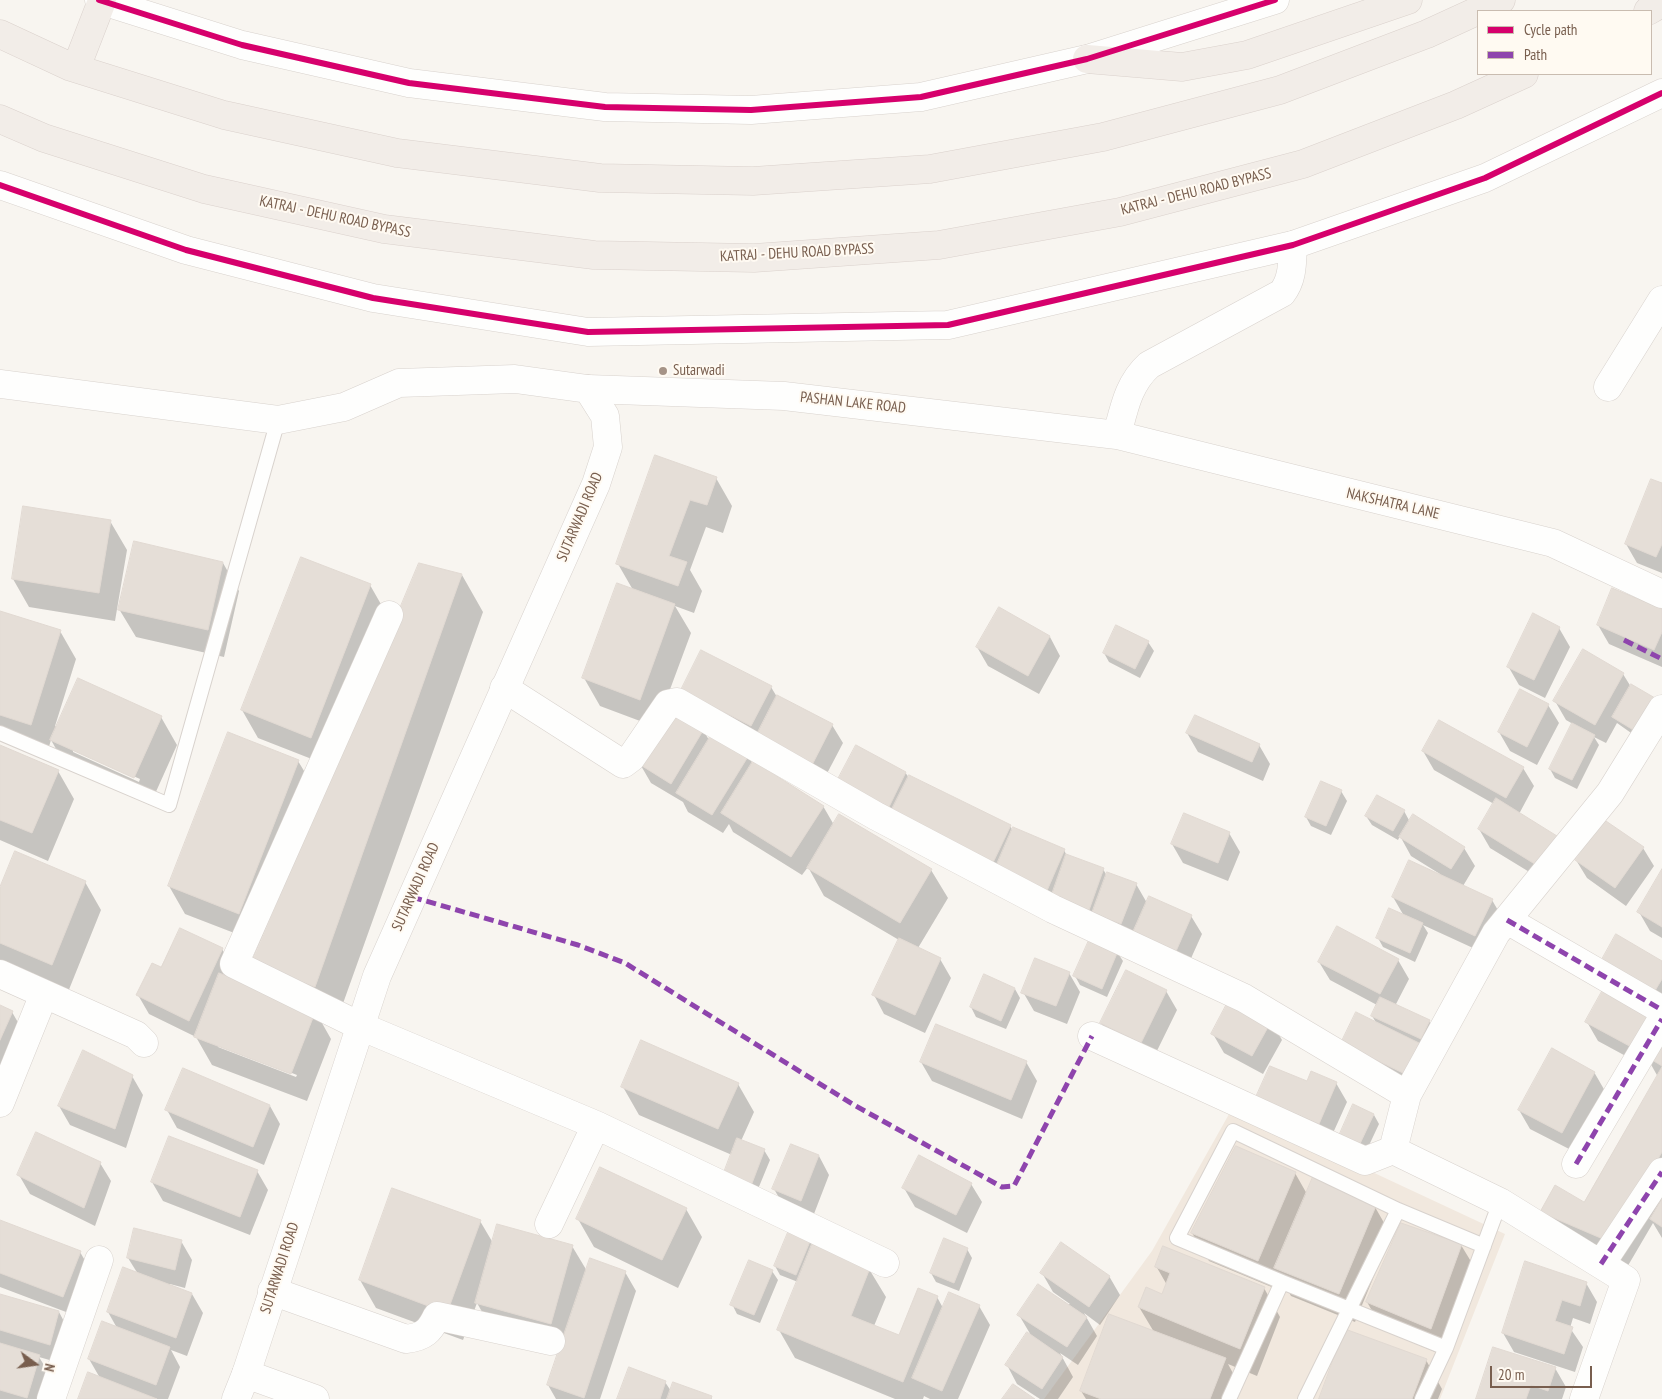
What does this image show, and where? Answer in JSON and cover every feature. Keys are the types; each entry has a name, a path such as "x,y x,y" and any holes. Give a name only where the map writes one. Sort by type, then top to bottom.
{"highway":[{"path":"76,68 100,0"},
{"path":"1087,59 1182,67 1247,55 1408,0"},
{"path":"1479,10 1501,0"},
{"path":"1650,10 1662,3"},
{"path":"0,34 76,68 224,115 397,154 600,178 752,181 930,169 1103,137 1280,90 1427,34 1477,11"},
{"name":"KATRAJ - DEHU ROAD BYPASS","path":"0,119 44,138 204,189 384,229 594,255 754,258 939,245 1120,212 1303,164 1456,105 1522,75"}],"street":[{"path":"100,0 242,45 410,83 605,106 751,110 921,97 1087,59 1275,0"},
{"path":"0,185 186,250 374,298 588,332 948,325 1293,245 1484,178 1660,97"},
{"path":"1117,436 1128,394 1138,375 1149,365 1282,293 1288,284 1291,273 1293,245"},
{"path":"1608,387 1662,300"},
{"name":"PASHAN LAKE ROAD","path":"0,384 278,420 344,407 399,383 515,379 588,389 784,396 1117,436"},
{"name":"SUTARWADI ROAD","path":"236,1399 246,1374 377,976 596,484 608,447 605,416 588,389"},
{"name":"NAKSHATRA LANE","path":"1117,436 1553,543 1662,594"},
{"path":"389,615 234,964 360,1026 596,1124 886,1263"},
{"path":"504,688 623,764 631,758 668,704 677,702 876,816 1036,901 1244,998 1406,1095"},
{"path":"1393,1150 1406,1095 1496,933 1610,792 1662,709"},
{"path":"1507,920 1662,1010"},
{"path":"0,974 136,1035 144,1043"},
{"path":"0,1103 44,994"},
{"path":"1576,1164 1662,1019"},
{"path":"1092,1036 1365,1161 1393,1150 1500,1202 1626,1280 1584,1399"},
{"path":"549,1224 596,1124"},
{"path":"1600,1264 1662,1172"},
{"path":"52,1399 98,1260"},
{"path":"272,1291 406,1339 419,1337 431,1330 437,1316 551,1341"},
{"path":"246,1374 315,1399"}],"lane":[{"path":"0,733 169,805 278,420"},
{"path":"1446,1348 1177,1238 1234,1131 1398,1210 1484,1246"},
{"path":"1422,1399 1446,1348 1500,1202"},
{"path":"1305,1399 1398,1210"},
{"path":"1229,1399 1282,1282"}],"shaded area":[{"path":"1233,1107 1505,1234 1440,1399 1044,1399 1152,1251"}],"building":[{"path":"655,455 717,477 707,505 690,500 669,556 687,562 678,586 616,564"},
{"path":"1651,479 1662,483 1662,544 1656,557 1625,544"},
{"path":"23,506 111,520 99,593 12,579"},
{"path":"134,541 223,562 208,630 118,610"},
{"path":"301,557 371,584 311,738 241,710"},
{"path":"419,563 462,574 315,987 251,964"},
{"path":"617,583 675,604 640,700 582,678"},
{"path":"1612,588 1662,609 1662,632 1654,650 1597,625"},
{"path":"999,607 1050,636 1028,676 976,647"},
{"path":"0,611 61,630 31,725 0,715"},
{"path":"1533,613 1560,627 1534,680 1507,667"},
{"path":"1116,625 1149,641 1135,669 1103,653"},
{"path":"1583,649 1624,673 1595,725 1553,701"},
{"path":"701,650 772,686 751,726 681,690"},
{"path":"78,678 162,716 134,778 50,740"},
{"path":"1631,684 1655,698 1635,731 1612,717"},
{"path":"1520,689 1549,704 1527,747 1498,732"},
{"path":"777,695 833,724 812,765 756,736"},
{"path":"672,709 704,729 671,784 639,764"},
{"path":"1195,715 1260,744 1252,762 1186,733"},
{"path":"1439,720 1524,767 1506,798 1422,751"},
{"path":"1572,723 1595,735 1572,780 1549,769"},
{"path":"228,732 299,760 239,914 168,886"},
{"path":"713,732 749,755 712,815 676,793"},
{"path":"0,745 59,770 32,833 0,820"},
{"path":"856,745 906,772 889,807 837,781"},
{"path":"753,761 824,806 791,857 721,813"},
{"path":"909,775 1011,825 990,869 889,815"},
{"path":"1321,781 1342,790 1326,826 1305,817"},
{"path":"1377,795 1405,810 1393,831 1365,816"},
{"path":"1496,798 1557,836 1538,866 1478,829"},
{"path":"1184,813 1230,832 1218,863 1171,844"},
{"path":"839,814 932,869 900,923 807,868"},
{"path":"1413,814 1465,847 1451,869 1399,837"},
{"path":"1603,819 1644,847 1615,888 1575,860"},
{"path":"1013,827 1065,849 1046,893 994,871"},
{"path":"15,851 86,881 52,965 0,943 0,887"},
{"path":"1066,854 1104,868 1088,913 1050,900"},
{"path":"1409,860 1493,899 1475,936 1392,897"},
{"path":"1662,869 1662,927 1637,912"},
{"path":"1107,872 1137,883 1121,924 1092,913"},
{"path":"1149,896 1192,915 1173,958 1130,939"},
{"path":"1389,908 1423,923 1410,953 1376,938"},
{"path":"1337,926 1399,959 1380,994 1318,962"},
{"path":"180,928 223,948 189,1021 136,995 152,963 161,967"},
{"path":"1616,934 1662,961 1662,979 1653,994 1600,963"},
{"path":"899,938 941,958 915,1015 872,995"},
{"path":"1090,938 1118,951 1102,989 1073,976"},
{"path":"1035,958 1070,972 1056,1006 1021,993"},
{"path":"1126,970 1167,990 1141,1043 1100,1023"},
{"path":"219,973 316,1010 291,1074 194,1037"},
{"path":"984,974 1015,988 1001,1021 970,1007"},
{"path":"1605,986 1654,1013 1635,1049 1585,1022"},
{"path":"1380,997 1430,1020 1421,1039 1371,1016"},
{"path":"1230,998 1272,1020 1252,1056 1211,1034"},
{"path":"0,1005 13,1011 0,1040"},
{"path":"1356,1012 1419,1043 1405,1074 1341,1043"},
{"path":"936,1024 1027,1061 1011,1100 920,1062"},
{"path":"1662,1025 1662,1066 1644,1055"},
{"path":"641,1040 739,1083 718,1129 621,1087"},
{"path":"1552,1048 1595,1072 1562,1133 1518,1110"},
{"path":"83,1050 133,1075 115,1129 58,1106"},
{"path":"1270,1066 1307,1081 1311,1071 1337,1082 1319,1124 1256,1097"},
{"path":"1662,1067 1662,1152 1610,1242 1540,1212 1555,1185 1584,1202"},
{"path":"183,1068 270,1105 253,1147 165,1110"},
{"path":"1353,1104 1374,1114 1358,1148 1338,1138"},
{"path":"36,1132 101,1162 84,1208 17,1175"},
{"path":"169,1136 258,1170 240,1217 151,1182"},
{"path":"737,1138 765,1149 751,1186 723,1175"},
{"path":"791,1144 819,1155 801,1201 772,1189"},
{"path":"1236,1146 1296,1172 1258,1261 1191,1233"},
{"path":"919,1155 972,1183 956,1215 902,1188"},
{"path":"600,1167 687,1208 662,1260 576,1219"},
{"path":"1313,1177 1376,1206 1339,1294 1274,1268"},
{"path":"392,1188 481,1220 447,1313 359,1280"},
{"path":"1662,1199 1662,1227 1650,1219"},
{"path":"0,1220 81,1251 63,1297 0,1273"},
{"path":"1401,1223 1462,1244 1431,1329 1366,1302"},
{"path":"497,1224 573,1245 551,1324 475,1303"},
{"path":"134,1228 182,1240 175,1270 127,1258"},
{"path":"789,1230 811,1239 796,1275 774,1266"},
{"path":"944,1238 968,1248 954,1283 930,1273"},
{"path":"1061,1242 1110,1276 1089,1307 1040,1273"},
{"path":"812,1244 870,1268 851,1316 899,1335 918,1288 938,1296 903,1382 777,1330"},
{"path":"1163,1246 1265,1287 1240,1349 1138,1307 1146,1287 1162,1294 1170,1273 1155,1267"},
{"path":"590,1258 626,1271 584,1398 547,1385"},
{"path":"749,1260 773,1270 754,1315 730,1305"},
{"path":"1525,1261 1587,1282 1580,1306 1562,1300 1555,1321 1573,1327 1564,1354 1502,1333"},
{"path":"123,1267 192,1293 176,1338 107,1312"},
{"path":"1038,1284 1087,1317 1067,1347 1017,1315"},
{"path":"949,1292 980,1305 942,1391 912,1378"},
{"path":"0,1294 59,1311 50,1345 0,1330"},
{"path":"1109,1314 1226,1358 1210,1399 1101,1399 1080,1391"},
{"path":"102,1321 170,1347 156,1385 88,1359"},
{"path":"1345,1329 1427,1359 1412,1399 1319,1399"},
{"path":"1027,1332 1063,1357 1042,1389 1005,1365"},
{"path":"0,1343 40,1355 27,1398 0,1390"},
{"path":"1493,1347 1556,1367 1548,1391 1531,1385 1526,1399 1476,1399"},
{"path":"629,1367 666,1381 660,1399 617,1399"},
{"path":"88,1372 157,1399 78,1399"},
{"path":"673,1382 712,1396 711,1399 667,1399"},
{"path":"1013,1384 1035,1399 1002,1399"}],"marked path":[{"path":"1624,640 1662,659"},
{"path":"412,897 578,945 625,963 854,1105 1002,1187 1014,1186 1092,1036"},
{"path":"1507,920 1662,1010"},
{"path":"1576,1164 1662,1019"},
{"path":"1601,1264 1662,1172"}],"cycle path":[{"path":"99,0 242,45 409,83 605,107 751,110 921,97 1087,59 1275,0"},
{"path":"0,185 186,250 373,298 588,332 948,325 1293,245 1485,178 1662,93"}],"place":[{"name":"Sutarwadi","path":"663,371"}]}
